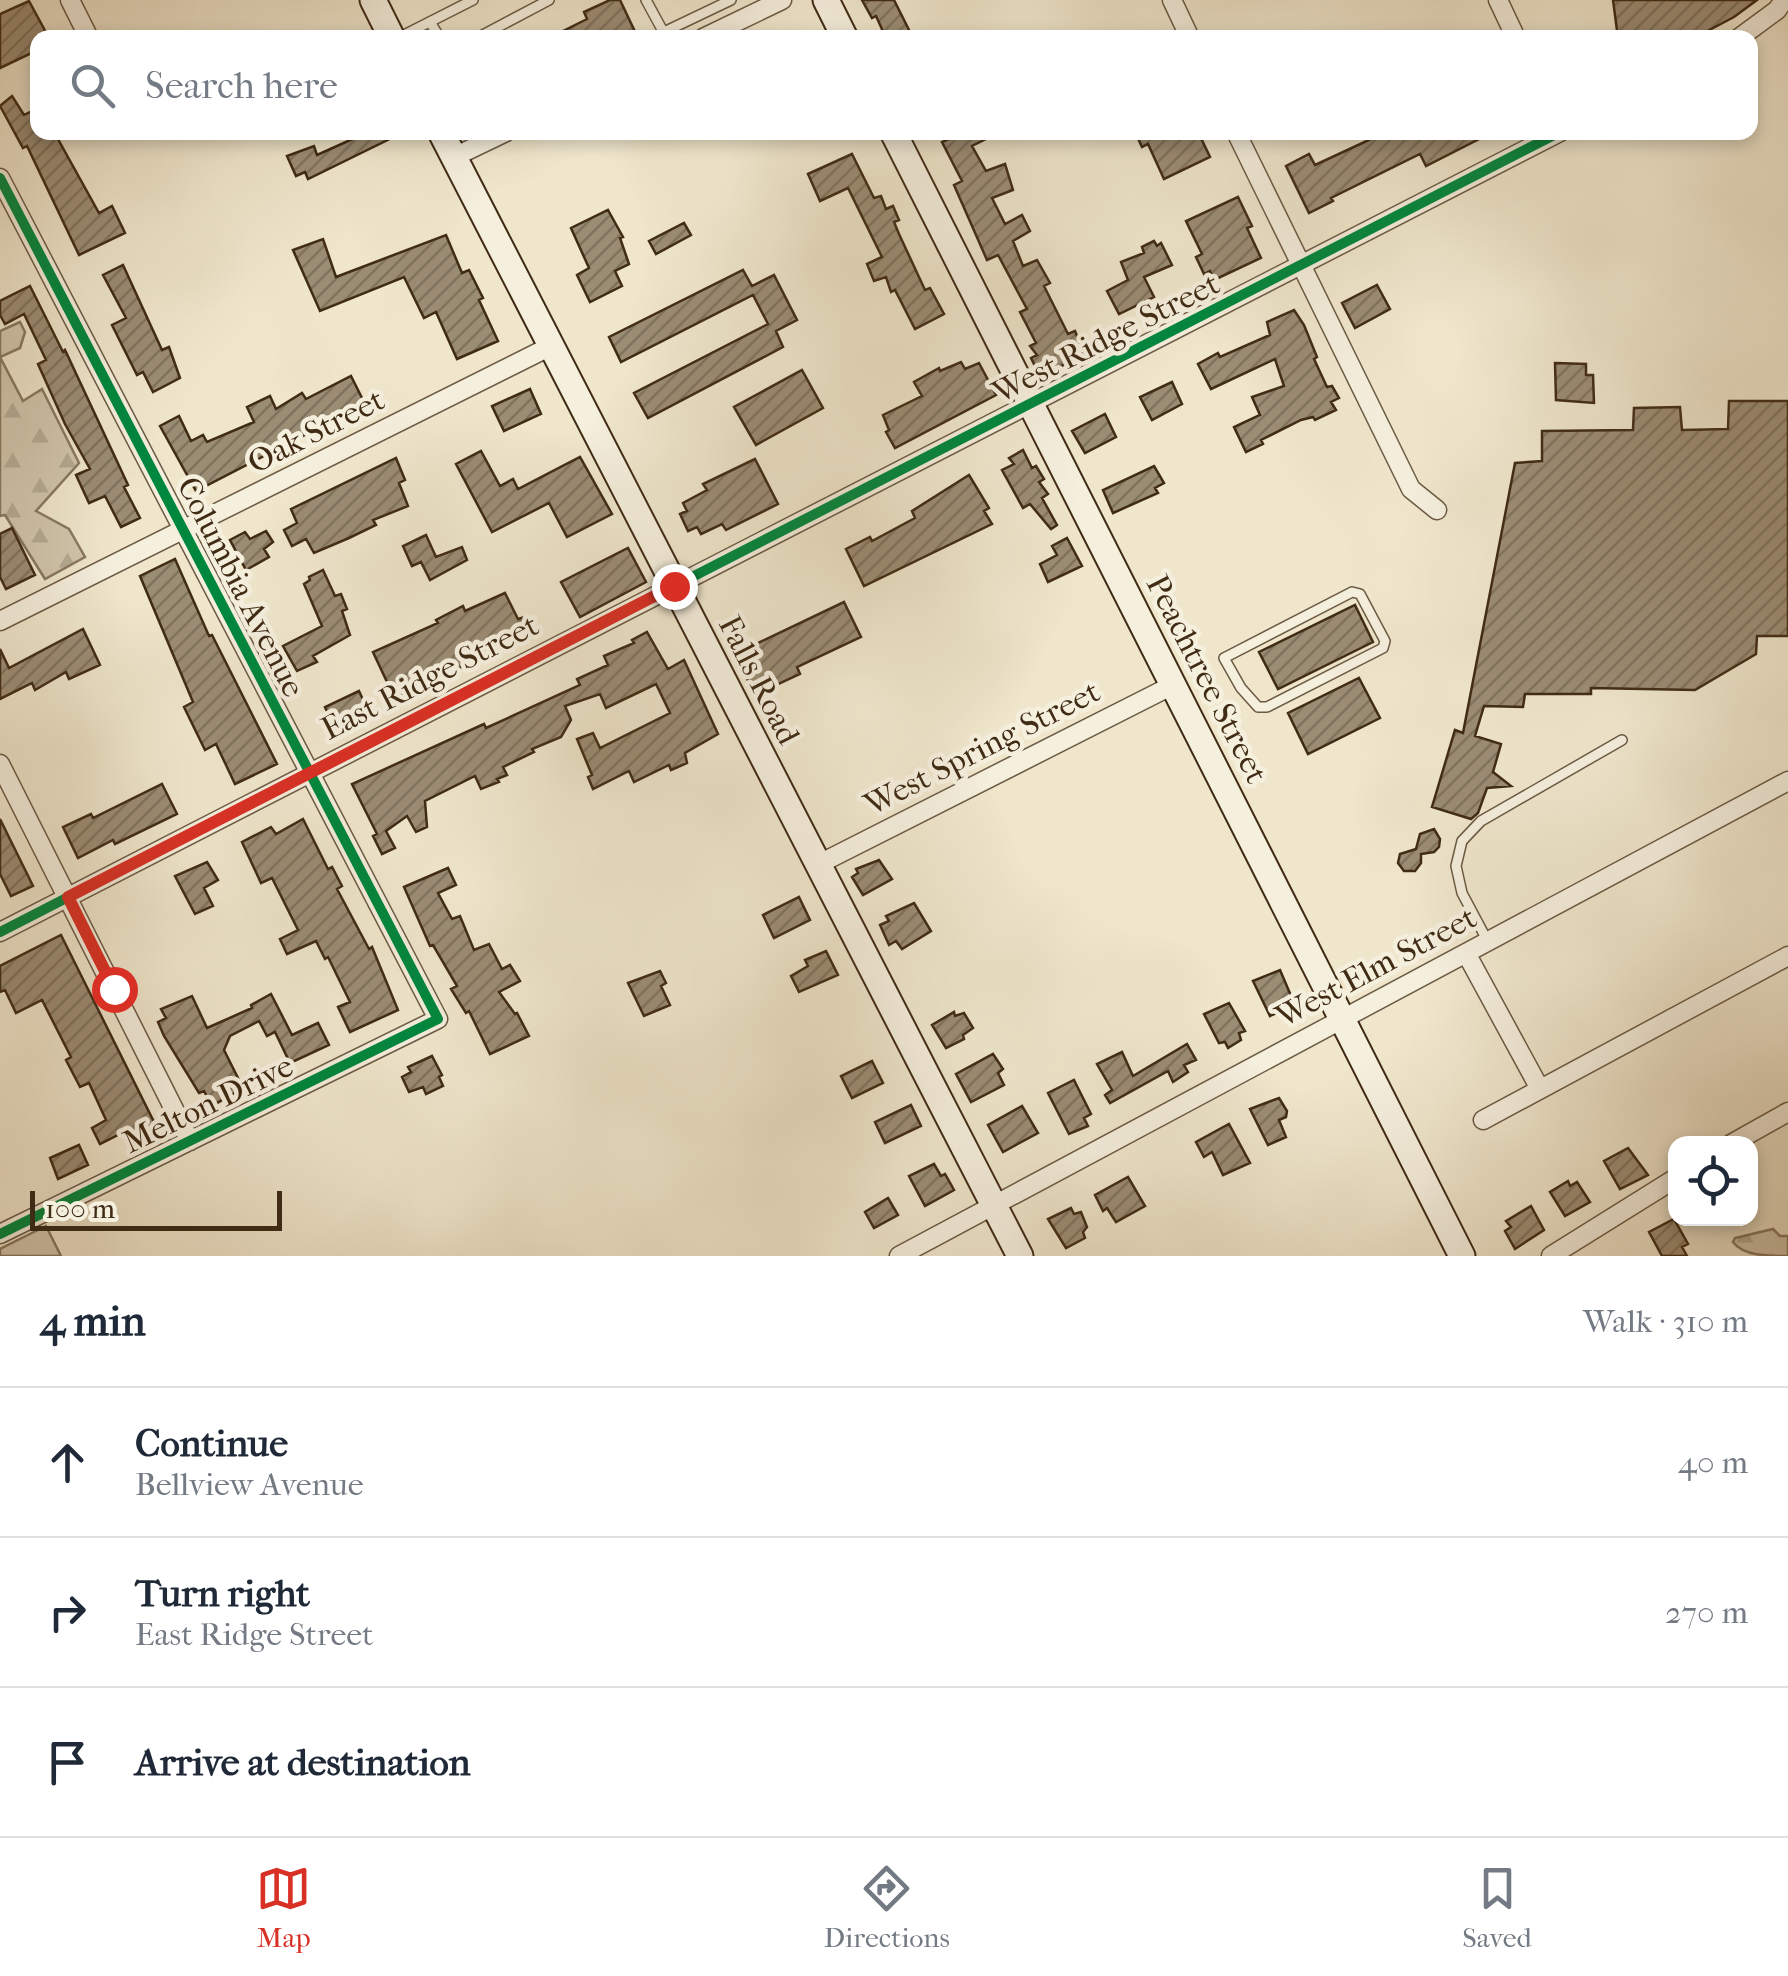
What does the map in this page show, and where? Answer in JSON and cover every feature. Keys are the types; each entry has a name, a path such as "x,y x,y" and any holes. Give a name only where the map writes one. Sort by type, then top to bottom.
{"main road":[{"path":"374,0 391,30"},
{"path":"826,0 841,30"},
{"name":"Falls Road","path":"445,140 1020,1256"},
{"name":"Peachtree Street","path":"897,140 1462,1256"}],"street":[{"path":"70,0 85,30"},
{"path":"718,30 782,0"},
{"path":"1172,0 1186,30"},
{"path":"1498,0 1512,30"},
{"path":"1750,30 1784,0"},
{"path":"454,157 489,140"},
{"path":"1240,140 1411,489 1437,510"},
{"name":"West Ridge Street","path":"674,586 1544,140"},
{"name":"Columbia Avenue","path":"0,178 438,1019"},
{"name":"Oak Street","path":"0,620 551,346"},
{"name":"East Ridge Street","path":"0,932 674,586"},
{"name":"West Spring Street","path":"817,865 1173,685"},
{"path":"0,764 190,1141"},
{"name":"West Elm Street","path":"899,1256 1788,781"},
{"path":"1466,953 1540,1089"},
{"path":"1482,1120 1788,956"},
{"name":"Melton Drive","path":"0,1234 438,1019"},
{"path":"1746,1136 1788,1112"},
{"path":"1551,1256 1668,1183"}],"lane":[{"path":"412,30 472,0"},
{"path":"492,30 549,0"},
{"path":"646,0 662,30"},
{"path":"674,30 731,0"},
{"path":"717,7 726,26"},
{"path":"430,22 435,30"},
{"path":"1352,592 1360,594 1385,640 1375,653 1268,707 1258,707 1250,700 1224,658 1352,592"},
{"path":"1488,942 1462,893 1456,866 1462,841 1481,821 1622,740"}],"green space":[{"path":"20,322 25,332 20,348 0,357 0,331"},
{"path":"0,357 23,401 42,389 79,463 36,511 69,529 85,557 45,579 5,515 0,516"},
{"path":"46,1226 61,1256 0,1256 0,1249"},
{"path":"1773,1229 1780,1236 1788,1236 1788,1256 1750,1253 1733,1242 1735,1238"}],"building":[{"path":"610,0 620,0 634,30 565,30 587,19 584,12"},
{"path":"862,0 894,0 909,30 882,30 876,16 872,18"},
{"path":"1613,0 1757,0 1709,30 1617,30"},
{"path":"29,1 45,30 30,30 30,54 0,68 0,14"},
{"path":"12,96 24,115 30,112 30,140 58,140 99,213 112,206 125,233 79,255 27,146 23,148 0,106"},
{"path":"350,140 388,140 308,179 305,172 296,176 287,156 314,146 317,155"},
{"path":"984,140 972,146 986,171 1005,164 1013,190 992,198 1005,224 1022,215 1030,231 1013,241 1023,266 1037,260 1050,283 1044,286 1068,334 1075,331 1085,355 1040,376 1031,358 1037,355 1030,346 1036,343 1020,312 1027,309 998,255 987,260 954,185 962,181 942,142"},
{"path":"1139,140 1202,140 1210,157 1164,179 1148,144 1142,147"},
{"path":"1369,140 1477,140 1426,166 1420,154 1309,213 1286,166 1309,154 1315,165"},
{"path":"852,154 874,198 881,196 886,209 893,206 899,220 894,222 925,290 930,288 944,314 915,329 886,277 874,281 867,264 882,257 848,188 820,201 808,174"},
{"path":"1238,197 1261,258 1214,280 1210,271 1204,274 1196,257 1202,254 1186,221"},
{"path":"608,210 623,237 620,238 629,264 615,271 622,286 590,302 577,275 589,268 571,228"},
{"path":"684,223 691,235 656,254 649,241"},
{"path":"446,235 462,273 469,270 483,298 479,300 498,341 457,359 436,312 424,318 404,277 320,311 293,250 323,239 336,277"},
{"path":"1154,241 1157,246 1161,243 1172,265 1144,277 1154,297 1119,314 1107,291 1128,280 1121,262 1144,253 1142,247"},
{"path":"123,265 162,350 169,347 180,378 153,392 143,372 137,375 112,325 126,318 103,275"},
{"path":"743,270 752,286 774,275 797,320 776,331 783,347 648,418 634,393 768,324 753,295 621,362 609,337"},
{"path":"1377,285 1390,309 1355,328 1342,303"},
{"path":"30,286 65,350 128,485 124,487 140,518 121,527 105,496 89,503 76,475 90,469 38,364 46,360 24,314 5,324 0,315 0,301"},
{"path":"1294,310 1304,325 1327,387 1332,386 1339,398 1331,402 1336,410 1315,420 1301,420 1246,452 1234,427 1260,415 1252,397 1284,386 1275,359 1211,389 1198,364 1270,335 1267,322"},
{"path":"961,362 965,369 979,363 996,395 895,448 883,415 922,396 914,382 939,368 940,371"},
{"path":"1555,363 1586,364 1586,375 1593,375 1594,403 1556,400"},
{"path":"802,370 823,408 756,445 734,407"},
{"path":"351,376 365,404 196,491 160,426 179,416 191,441 203,435 207,442 254,422 247,407 270,396 276,409 302,393 306,399"},
{"path":"1172,382 1182,404 1152,420 1140,397"},
{"path":"530,389 541,414 504,431 492,406"},
{"path":"1729,401 1788,401 1788,636 1757,636 1756,654 1695,690 1591,688 1591,694 1525,694 1523,707 1484,706 1475,736 1501,744 1493,772 1511,786 1487,788 1478,813 1471,819 1432,807 1455,730 1463,733 1515,463 1542,461 1542,431 1633,430 1634,408 1680,407 1682,430 1728,429"},
{"path":"1105,414 1116,437 1085,453 1072,431"},
{"path":"1023,450 1032,468 1036,466 1044,479 1039,482 1048,494 1042,498 1057,525 1051,529 1030,504 1023,508 1002,470 1014,464 1009,458"},
{"path":"481,451 500,486 513,479 518,489 580,457 612,514 567,537 549,503 492,532 456,464"},
{"path":"396,458 405,480 399,483 408,506 373,520 376,525 314,553 306,539 292,546 284,530 297,523 291,509"},
{"path":"755,459 778,504 726,530 722,524 701,534 697,527 688,531 680,514 687,511 683,503 707,490 703,484"},
{"path":"1154,466 1164,483 1155,488 1158,493 1113,513 1103,490"},
{"path":"969,475 989,508 984,511 992,524 864,586 846,549 870,537 872,541 915,518 912,511"},
{"path":"12,528 35,575 6,589 0,577 0,534"},
{"path":"266,531 273,542 264,549 269,557 246,570 230,540 245,532 250,539"},
{"path":"426,535 436,557 462,547 467,560 430,580 421,562 412,566 403,546"},
{"path":"1067,538 1082,566 1048,582 1040,564 1057,555 1052,546"},
{"path":"628,548 646,582 580,617 561,582"},
{"path":"175,559 209,636 212,635 277,764 235,784 216,744 205,750 184,707 193,702 140,576"},
{"path":"323,570 335,596 341,594 350,635 313,656 317,662 297,671 283,646 322,626 304,584"},
{"path":"505,593 518,619 528,616 536,631 395,699 373,652 438,623 436,620 463,606 465,611"},
{"path":"844,602 861,637 797,667 800,674 755,695 735,654"},
{"path":"1355,605 1373,642 1278,689 1259,652"},
{"path":"83,629 100,665 69,679 66,672 35,690 32,683 0,699 0,649 9,668"},
{"path":"647,632 668,669 684,660 718,734 685,753 687,763 671,770 669,765 634,782 629,771 593,789 588,777 592,775 577,739 593,733 600,748 670,713 656,684 606,708 600,694 565,706 571,720 561,737 503,767 507,775 497,779 499,782 481,789 475,776 425,801 427,827 416,832 407,816 386,831 395,848 382,854 373,836 377,834 352,784 580,685 577,679 608,665 604,656 634,643 632,640"},
{"path":"1359,678 1380,718 1308,754 1288,713"},
{"path":"359,691 370,715 336,732 325,707"},
{"path":"162,784 177,814 78,858 63,827 91,814 93,818"},
{"path":"0,819 33,886 11,896 0,874"},
{"path":"303,819 328,869 332,867 342,886 337,889 369,949 372,947 398,1010 350,1032 338,1007 350,1002 328,957 325,959 316,941 287,954 280,939 298,930 272,878 261,883 242,842 271,827 276,834"},
{"path":"1434,829 1440,839 1439,847 1421,854 1415,871 1404,871 1398,863 1400,854 1416,849 1420,834"},
{"path":"879,860 892,879 863,895 852,877 858,873 856,869"},
{"path":"207,862 218,880 204,888 213,906 195,914 175,876"},
{"path":"448,868 456,885 438,893 452,919 460,916 474,950 489,944 502,969 510,965 520,981 499,992 517,1013 529,1036 490,1054 469,1011 466,1013 451,989 457,986 433,945 430,946 404,887"},
{"path":"799,897 810,920 774,938 763,915"},
{"path":"914,903 931,931 902,949 896,941 889,945 880,925 889,921 886,916"},
{"path":"61,935 157,1128 129,1143 124,1132 100,1144 92,1128 106,1120 89,1083 80,1087 66,1060 71,1057 42,1000 16,1013 5,990 0,992 0,966"},
{"path":"826,951 838,975 799,992 791,976 808,966 805,960"},
{"path":"1280,970 1295,1005 1270,1016 1253,981"},
{"path":"660,971 666,983 661,986 670,1005 644,1016 628,983"},
{"path":"271,994 292,1035 318,1023 329,1045 290,1063 275,1032 267,1036 259,1021 230,1036 224,1050 243,1088 212,1106 204,1091 199,1093 164,1036 158,1022 166,1018 161,1009 192,996 207,1028 252,1008 251,1005"},
{"path":"1229,1003 1245,1031 1239,1033 1241,1040 1228,1048 1225,1042 1219,1043 1204,1014"},
{"path":"954,1012 955,1016 964,1013 973,1028 963,1035 964,1039 946,1048 932,1025"},
{"path":"1187,1044 1196,1060 1184,1065 1188,1072 1173,1082 1168,1071 1110,1103 1105,1095 1112,1090 1097,1064 1122,1052 1133,1076"},
{"path":"993,1054 1003,1069 998,1073 1004,1085 971,1102 956,1074"},
{"path":"432,1056 443,1086 426,1094 423,1087 409,1092 402,1077 411,1072 408,1067"},
{"path":"872,1061 883,1083 852,1098 841,1076"},
{"path":"1074,1080 1091,1114 1084,1118 1088,1126 1069,1134 1048,1093"},
{"path":"1279,1098 1287,1111 1286,1117 1279,1120 1286,1137 1268,1145 1250,1109"},
{"path":"911,1105 921,1126 885,1143 875,1122"},
{"path":"1022,1106 1038,1133 1003,1152 988,1125"},
{"path":"1229,1124 1250,1163 1223,1175 1212,1152 1204,1157 1196,1142"},
{"path":"79,1145 88,1165 58,1179 50,1158"},
{"path":"1628,1148 1648,1175 1620,1189 1604,1161"},
{"path":"934,1164 954,1190 925,1206 909,1176"},
{"path":"1128,1177 1145,1206 1116,1222 1107,1208 1103,1211 1095,1195"},
{"path":"1568,1181 1570,1186 1577,1182 1590,1202 1565,1216 1550,1192"},
{"path":"888,1198 898,1215 874,1228 865,1212"},
{"path":"1531,1206 1544,1230 1515,1249 1505,1231 1511,1227 1506,1221"},
{"path":"1071,1208 1074,1214 1081,1212 1087,1227 1083,1232 1085,1238 1066,1248 1048,1219"},
{"path":"1668,1222 1668,1226 1678,1226 1688,1244 1682,1247 1687,1256 1662,1256 1649,1232"}],"cycle path":[{"path":"0,932 1544,140"},
{"path":"0,178 438,1019 0,1234"}],"route":[{"path":"114,989 68,897 674,586"}]}
